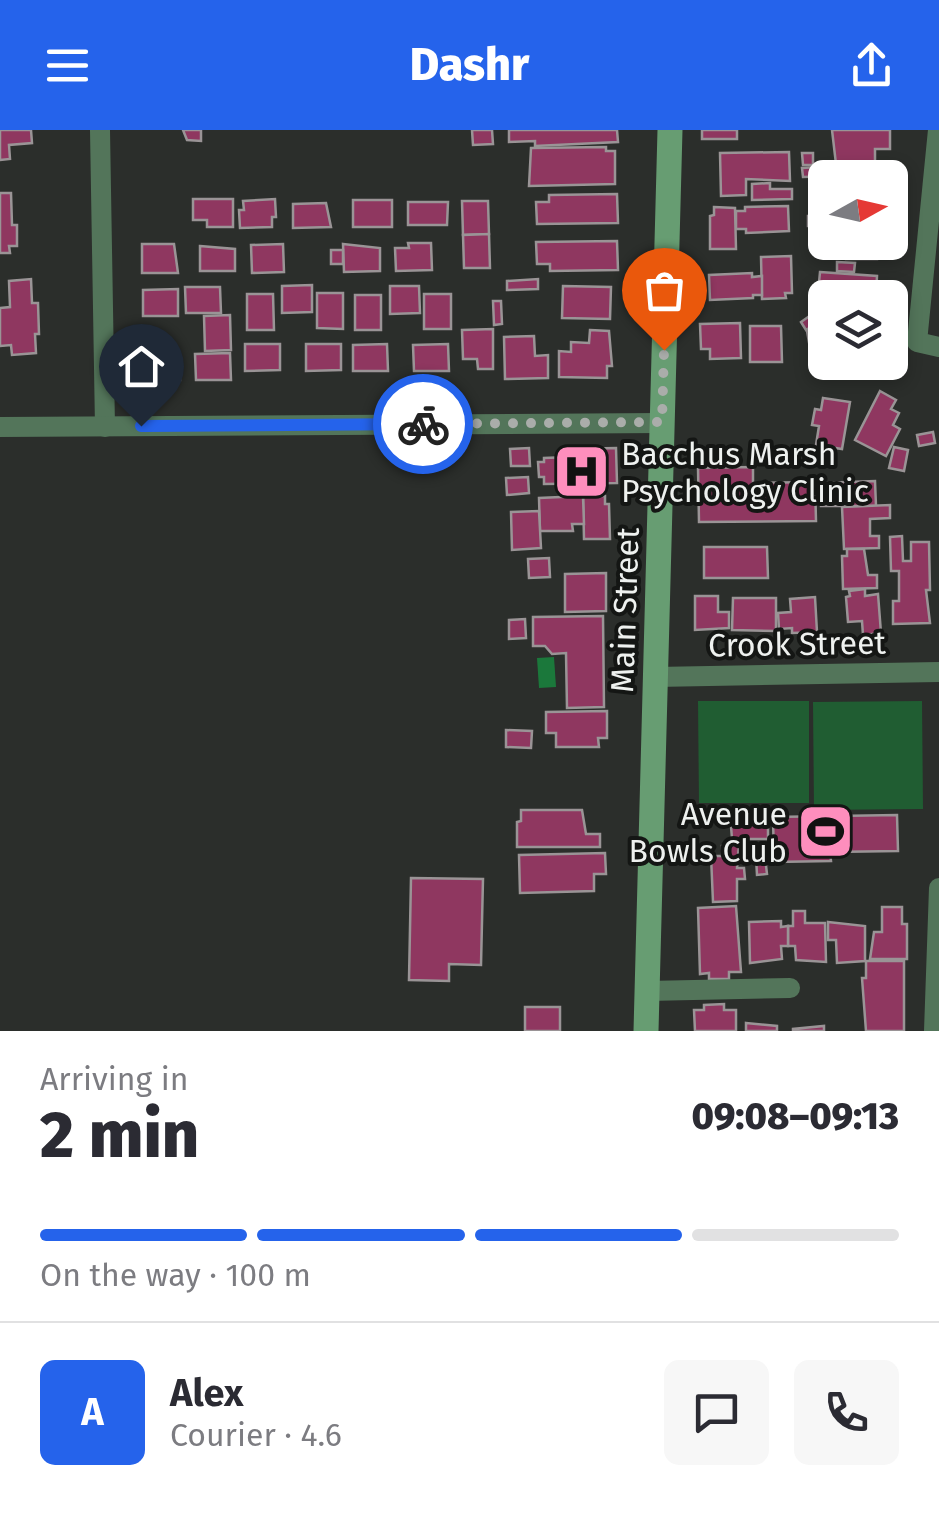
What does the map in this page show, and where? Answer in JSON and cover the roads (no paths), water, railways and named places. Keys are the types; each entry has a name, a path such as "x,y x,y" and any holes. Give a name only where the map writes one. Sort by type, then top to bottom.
{"main road":[{"name":"Main Street","path":"646,1031 670,130"}],"street":[{"path":"100,130 104,426"},
{"path":"939,130 917,342 939,347"},
{"path":"0,427 662,422"},
{"name":"Crook Street","path":"655,678 939,672"},
{"path":"934,1031 939,888"},
{"path":"647,992 790,988"}],"place":[{"name":"Bacchus Marsh Psychology Clinic","path":"582,472"},
{"name":"Avenue Bowls Club","path":"826,832"}]}
